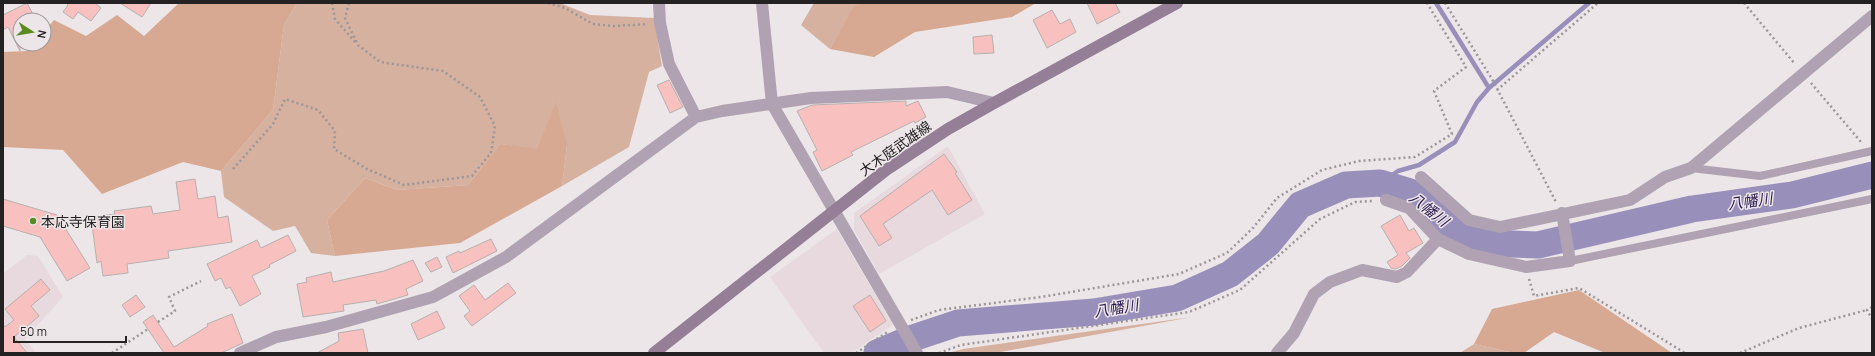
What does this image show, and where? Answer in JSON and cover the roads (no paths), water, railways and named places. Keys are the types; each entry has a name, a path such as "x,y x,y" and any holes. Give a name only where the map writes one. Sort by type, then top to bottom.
{"main road":[{"name":"大木庭武雄線","path":"654,353 886,170 948,129 1177,3"}],"street":[{"path":"659,3 660,23 669,64 696,117"},
{"path":"762,3 772,104 917,353"},
{"path":"1421,177 1469,220 1500,227 1630,200 1666,177 1691,168 1872,16"},
{"path":"240,353 276,337 326,326 433,297 506,257 696,117 722,111 811,98 946,92 994,103"},
{"path":"1386,200 1409,208 1438,239 1469,254 1526,267 1570,261 1562,213"},
{"path":"1277,353 1294,333 1314,294 1330,282 1362,270 1397,277 1407,272 1438,239"}],"lane":[{"path":"1691,168 1760,176 1872,151"},
{"path":"1570,261 1872,199"}],"waterway":[{"path":"1436,3 1489,88"},
{"path":"1380,183 1398,171 1419,165 1455,142 1477,102 1489,88 1589,3"},
{"name":"八幡川","path":"877,353 910,339 958,323 1094,312 1177,298 1230,274 1268,244 1300,205 1346,185 1380,183 1410,192 1457,230 1483,243 1538,245 1692,209 1792,195 1872,175"}],"place":[{"name":"本応寺保育園","path":"33,221"}]}
